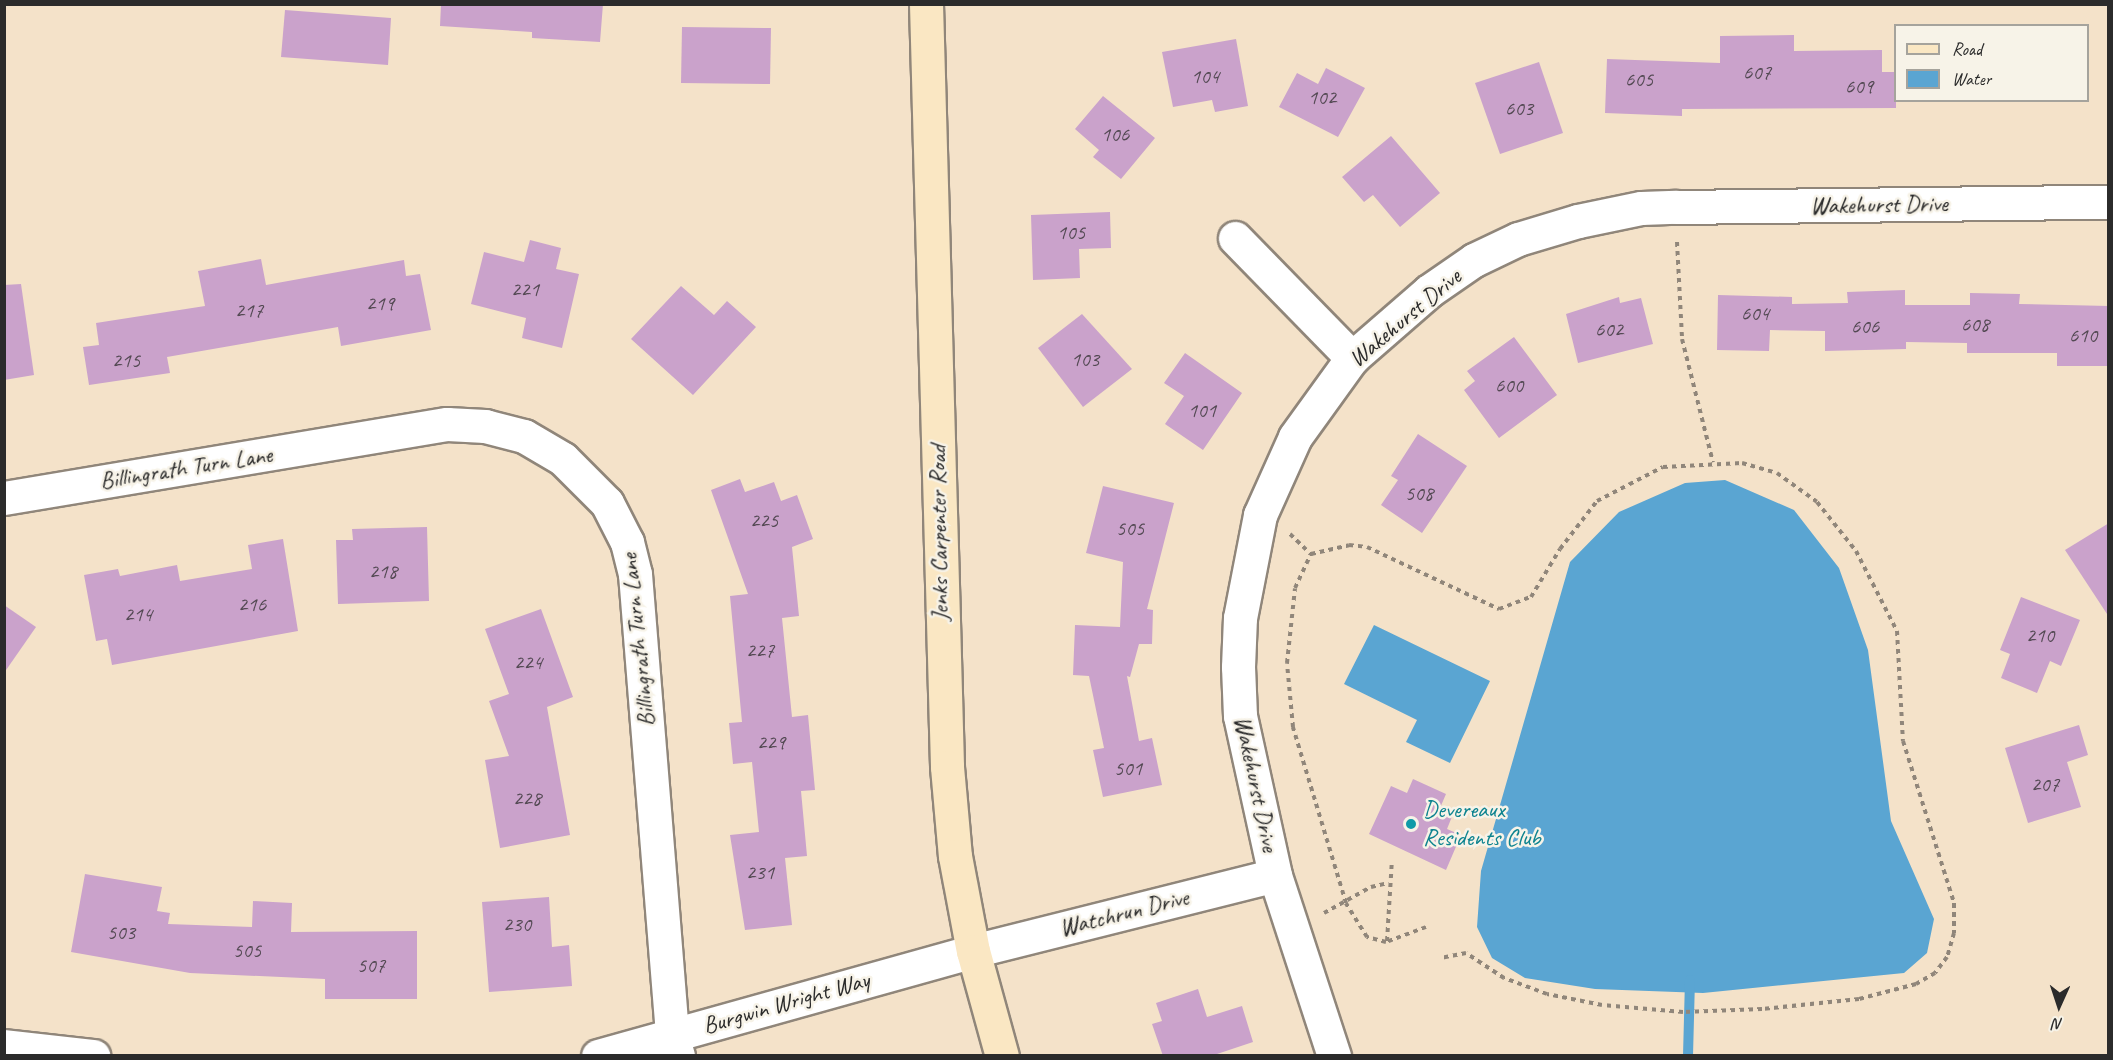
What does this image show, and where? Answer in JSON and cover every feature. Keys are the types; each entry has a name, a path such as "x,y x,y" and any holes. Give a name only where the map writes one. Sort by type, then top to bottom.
{"street":[{"name":"Jenks Carpenter Road","path":"926,4 941,680 955,856 973,951 1002,1056"},
{"name":"Wakehurst Drive","path":"1334,1056 1275,875 1240,716 1240,618 1260,515 1275,476 1295,437 1352,358 1429,291 1474,260 1518,239 1630,210 1676,207 2109,202"},
{"path":"1235,238 1352,358"},
{"name":"Billingrath Turn Lane","path":"4,498 447,424 485,426 524,436 563,459 607,503 627,542 635,574 675,1045"},
{"name":"Watchrun Drive","path":"973,951 1275,875"},
{"name":"Burgwin Wright Way","path":"598,1056 675,1045 973,951"},
{"path":"4,1046 93,1056"}],"path":[{"path":"1676,207 1682,339 1713,462"},
{"path":"1426,927 1386,942 1368,937 1346,903 1293,727 1287,663 1295,588 1311,554 1349,545 1367,547 1499,609 1518,605 1531,597 1560,549 1597,501 1663,467 1713,462 1742,463 1777,473 1817,502 1856,551 1896,631 1903,741 1954,903 1954,933 1947,957 1935,973 1888,993 1762,1009 1692,1012 1602,1005 1546,994 1504,978 1466,953 1440,958"},
{"path":"1386,942 1391,924 1388,883 1392,860"},
{"path":"1313,918 1346,903 1371,887 1388,883"}],"water":[{"path":"1725,480 1794,510 1839,568 1868,650 1891,821 1934,919 1927,953 1904,973 1703,993 1595,989 1525,978 1492,958 1477,927 1481,871 1570,562 1619,512 1685,483"},
{"path":"1374,625 1490,681 1450,763 1406,742 1417,720 1344,684"}],"building":[{"path":"441,4 603,4 600,42 532,38 532,32 440,26"},
{"path":"285,10 391,18 388,65 281,57"},
{"path":"682,27 771,28 770,84 681,83"},
{"path":"1794,35 1794,51 1882,50 1882,72 1894,72 1896,108 1682,109 1682,116 1605,113 1607,59 1720,63 1720,36"},
{"path":"1236,39 1248,106 1215,112 1212,100 1173,107 1162,52"},
{"path":"1539,62 1563,133 1500,154 1475,83"},
{"path":"1326,68 1365,88 1338,137 1279,107 1297,73 1318,84"},
{"path":"1103,96 1155,138 1121,179 1093,157 1099,150 1075,129"},
{"path":"1391,136 1440,193 1400,227 1373,195 1364,202 1342,177"},
{"path":"1110,212 1111,248 1079,249 1080,278 1033,280 1031,215"},
{"path":"530,240 561,248 556,269 579,274 562,348 522,338 526,318 471,304 484,252 524,262"},
{"path":"261,259 266,285 404,260 406,276 420,274 431,330 341,346 338,327 167,357 170,373 89,385 83,347 99,345 96,323 205,306 198,271"},
{"path":"21,284 34,375 4,380 4,285"},
{"path":"681,286 714,315 727,301 756,327 693,395 631,339"},
{"path":"1905,290 1905,305 1970,305 1970,293 2020,294 2019,304 2109,306 2109,366 2057,366 2057,353 1967,353 1967,343 1906,342 1906,349 1825,351 1825,331 1770,330 1769,351 1717,350 1718,295 1792,297 1792,304 1848,303 1847,292"},
{"path":"1619,297 1620,303 1641,298 1653,344 1578,363 1566,314"},
{"path":"1082,314 1132,369 1083,407 1038,348"},
{"path":"1514,337 1557,395 1499,438 1464,390 1475,381 1467,371"},
{"path":"1185,353 1242,393 1203,450 1165,424 1184,396 1164,383"},
{"path":"1418,434 1467,466 1422,533 1381,505 1398,480 1391,476"},
{"path":"740,479 745,492 774,482 781,501 797,495 813,539 792,547 799,616 782,618 792,717 808,715 815,790 801,791 807,856 785,858 792,925 745,930 730,835 759,832 752,762 733,764 729,723 742,722 730,596 748,594 711,490"},
{"path":"1103,486 1174,503 1147,609 1153,610 1152,644 1139,644 1130,677 1127,676 1139,741 1152,738 1162,785 1103,797 1093,750 1104,748 1089,676 1073,675 1075,625 1120,627 1123,562 1086,553"},
{"path":"2109,523 2109,617 2065,550"},
{"path":"427,527 429,601 338,604 336,540 353,540 352,529"},
{"path":"283,539 298,631 112,665 107,639 96,641 84,575 118,569 120,576 177,565 180,581 252,569 248,545"},
{"path":"2021,597 2080,620 2061,666 2050,661 2037,693 2001,678 2010,654 2000,650"},
{"path":"4,605 36,627 4,673"},
{"path":"541,609 573,697 547,707 570,835 500,848 485,760 509,756 489,701 509,694 485,629"},
{"path":"2079,725 2088,755 2067,762 2081,807 2028,823 2005,748"},
{"name":"Devereaux Residents Club","path":"1413,779 1446,794 1440,808 1453,814 1447,829 1461,835 1446,870 1369,834 1391,786 1407,793"},
{"path":"85,874 162,887 157,911 170,913 168,924 252,927 253,901 292,903 291,932 417,931 417,999 325,999 325,979 190,973 71,952"},
{"path":"549,897 552,947 569,945 572,986 489,992 482,902"},
{"path":"1198,989 1207,1017 1242,1006 1253,1042 1211,1056 1163,1056 1152,1024 1162,1021 1156,1003"}],"waterway":[{"path":"1688,1056 1690,980"}],"place":[{"name":"Devereaux Residents Club","path":"1411,824"}]}
